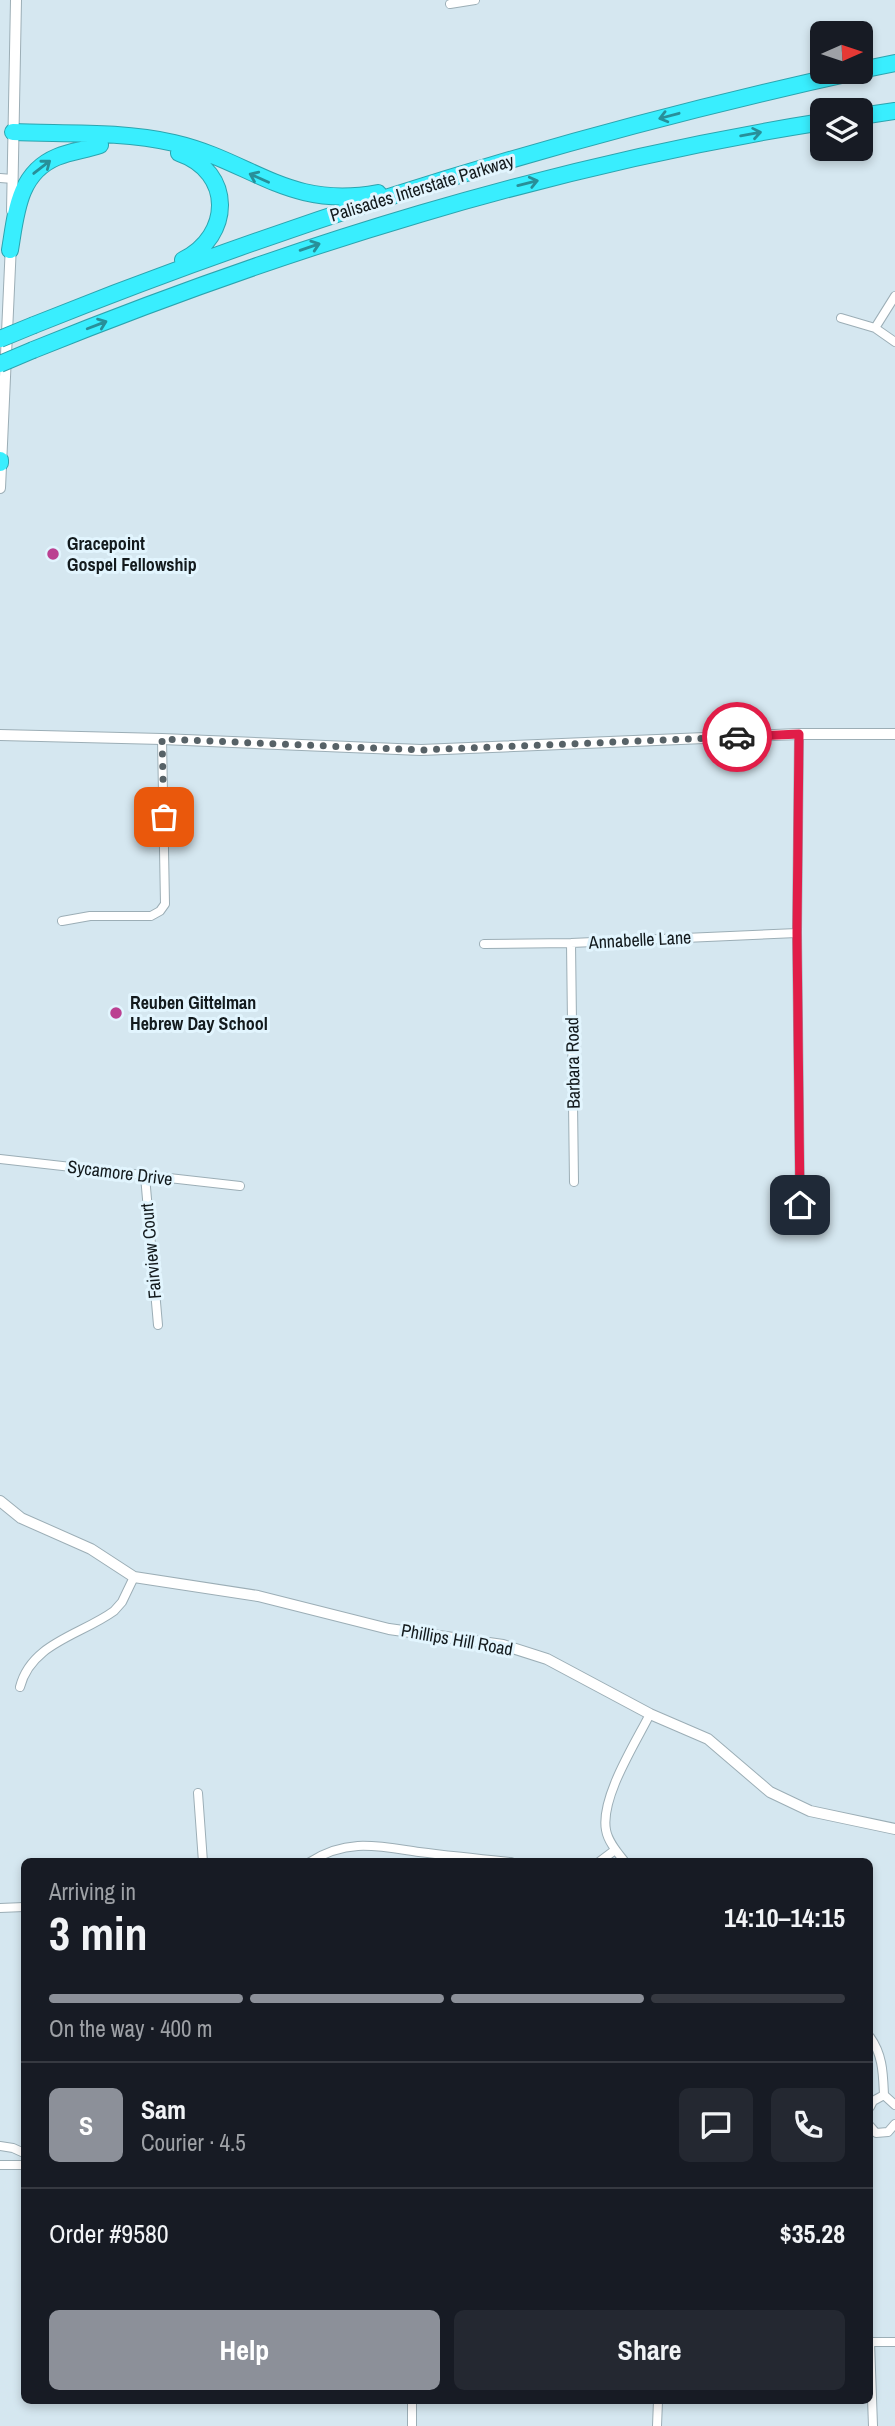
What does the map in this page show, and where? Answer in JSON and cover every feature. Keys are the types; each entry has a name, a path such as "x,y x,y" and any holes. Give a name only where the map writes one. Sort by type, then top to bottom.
{"highway":[{"path":"873,68 895,63"},
{"name":"Palisades Interstate Parkway","path":"0,339 275,235 493,165 683,113 810,83"},
{"path":"873,114 895,111"},
{"name":"Palisades Interstate Parkway","path":"0,364 239,272 425,211 616,162 810,124"},
{"path":"13,136 155,148 179,153 195,160 206,170 218,190 221,209 219,220 209,241 191,256 59,315"},
{"path":"13,136 130,137 165,141 198,150 286,188 329,197 370,194 493,165"},
{"path":"10,250 18,204 33,174 59,156 100,145"}],"street":[{"path":"0,488 13,179 16,0"},
{"path":"450,4 475,0"},
{"path":"0,178 13,179"},
{"path":"876,328 895,296"},
{"path":"841,318 876,328 895,342"},
{"path":"799,734 797,933 800,1205"},
{"path":"0,735 421,750 799,734 895,734"},
{"path":"62,921 90,916 151,916 160,911 164,904 162,739"},
{"name":"Annabelle Lane","path":"484,944 797,933"},
{"name":"Barbara Road","path":"571,943 574,1182"},
{"name":"Sycamore Drive","path":"0,1158 240,1186"},
{"name":"Fairview Court","path":"145,1176 158,1325"},
{"name":"Phillips Hill Road","path":"0,1501 21,1518 91,1549 134,1577 258,1596 389,1629 503,1646 547,1658 650,1714 708,1739 770,1792 810,1811 895,1829"},
{"path":"20,1687 25,1670 41,1652 114,1611 122,1602 134,1577"},
{"path":"622,1858 606,1830 607,1805 650,1714"},
{"path":"198,1793 203,1858"},
{"path":"316,1858 345,1846 378,1845 474,1858"},
{"path":"604,1858 615,1850"},
{"path":"419,1852 420,1858"},
{"path":"0,1908 21,1907"},
{"path":"873,2041 883,2069 884,2095 895,2105"},
{"path":"873,2101 884,2095"},
{"path":"873,2130 876,2133 888,2132 895,2124"},
{"path":"0,2146 21,2152"},
{"path":"0,2165 21,2165"},
{"path":"873,2342 895,2342"},
{"path":"412,2404 412,2426"},
{"path":"657,2426 658,2404"},
{"path":"872,2404 873,2426"}],"way so far":[{"path":"164,817 162,739 421,750 737,737"}],"place":[{"name":"Gracepoint Gospel Fellowship","path":"53,554"},
{"name":"Reuben Gittelman Hebrew Day School","path":"116,1013"}],"route":[{"path":"737,737 799,734 797,933 800,1205"}]}
